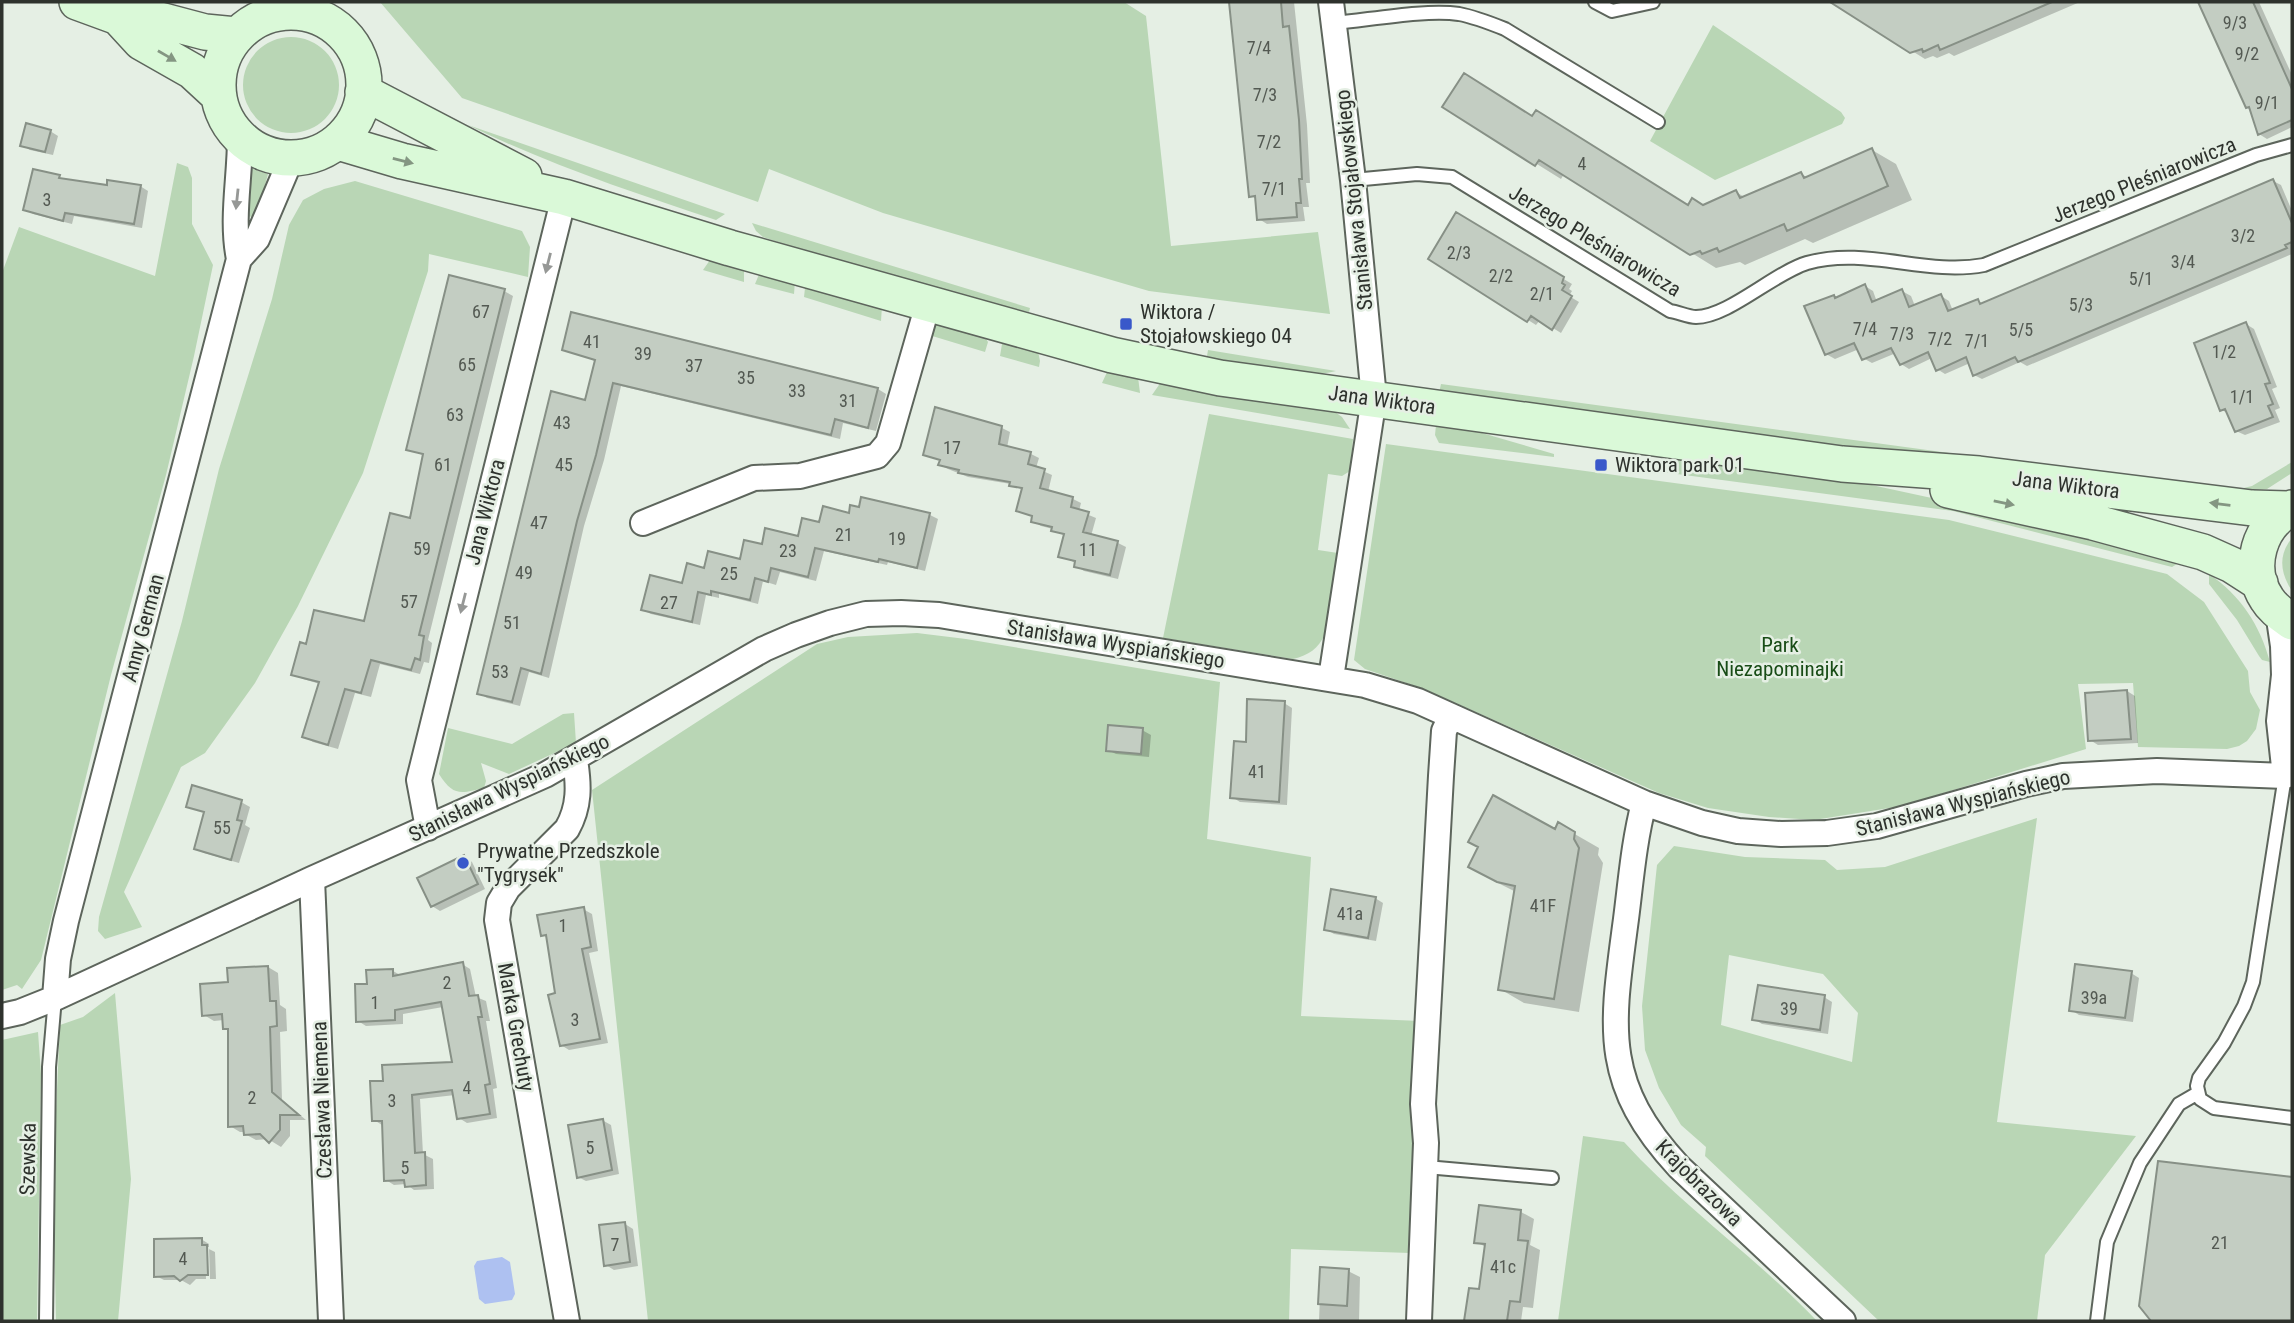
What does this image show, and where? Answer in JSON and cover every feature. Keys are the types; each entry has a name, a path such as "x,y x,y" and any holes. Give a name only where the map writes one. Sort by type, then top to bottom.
{"street":[{"path":"77,2 118,17 152,18 205,32 236,35"},
{"path":"273,8 307,14 325,11 355,48 362,69 363,92 360,106 348,130 338,142 310,156 291,159 263,153 240,138 225,118 218,94 221,63 236,35 273,8"},
{"name":"Stanisława Stojałowskiego","path":"1331,678 1374,398 1353,180 1333,13"},
{"path":"118,17 142,42 192,71 218,94"},
{"name":"Jana Wiktora","path":"363,92 564,197"},
{"name":"Anny German","path":"55,998 58,959 66,921 239,259 234,235 240,138"},
{"name":"Jana Wiktora","path":"338,142 402,161 564,197 1112,355 1220,378 1842,464 1979,474 2252,508 2290,509"},
{"name":"Anny German","path":"239,259 257,239 291,159"},
{"name":"Jana Wiktora","path":"428,828 419,780 564,197"},
{"path":"643,523 754,478 800,476 877,456 888,443 928,304"},
{"name":"Jana Wiktora","path":"1842,464 2093,522 2203,552 2232,565 2277,606"},
{"path":"2290,509 2275,520 2264,534 2258,550 2257,567 2277,606 2284,675 2279,721 2290,771"},
{"name":"Stanisława Wyspiańskiego","path":"2,1016 55,998 575,760 764,649 830,623 866,614 939,615 1331,678 1391,692 1451,716 1644,803 1702,823 1738,831 1827,833 1877,826 2063,776 2108,772 2290,771"},
{"path":"1419,1321 1426,1167 1423,1104 1444,731 1451,716"},
{"name":"Marka Grechuty","path":"567,1321 497,920 499,903 508,888 567,829 573,819 578,800 575,760"},
{"name":"Krajobrazowa","path":"1644,803 1615,1006 1616,1048 1629,1097 1658,1145 1678,1167 1843,1321"},
{"name":"Czesława Niemena","path":"312,879 331,1321"}],"lane":[{"path":"1595,2 1612,11 1653,2"},
{"path":"1333,13 1458,14 1486,22 1505,29 1658,122"},
{"name":"Jerzego Pleśniarowicza","path":"1353,180 1417,174 1452,177 1670,310 1696,317 1718,312 1805,264 1834,258 1869,258 1953,268 1984,265 2256,155 2292,145"},
{"path":"2290,771 2253,982 2245,1006 2224,1043 2199,1078 2198,1093 2200,1099 2214,1108 2292,1118"},
{"name":"Szewska","path":"46,1321 49,1067 55,998"},
{"path":"2097,1321 2107,1242 2140,1163 2179,1104 2198,1093"},
{"path":"1426,1167 1552,1178"}],"green space":[{"path":"380,2 1124,2 1146,16 1171,246 1318,232 1330,314 1149,291 883,213 769,169 758,202 462,98"},
{"path":"1713,25 1841,112 1845,118 1842,124 1715,180 1650,141"},
{"path":"291,37 309,40 325,51 336,67 339,85 336,103 325,119 309,130 291,133 273,130 257,119 246,103 243,85 246,67 257,51 273,40"},
{"path":"468,125 725,214 716,220 653,199 559,165"},
{"path":"177,163 188,167 192,178 192,224 213,265 194,356 166,475 111,675 41,960 22,989 17,985 2,990 2,273 19,227 155,276"},
{"path":"251,168 268,174 256,218 244,215"},
{"path":"355,181 522,231 530,247 528,277 429,254 428,271 363,473 298,606 255,683 205,753 181,767 124,892 142,927 105,939 98,931 99,917 182,621 219,469 272,299 289,225 303,200 324,189"},
{"path":"752,223 1030,308 1029,312 995,307 839,263 763,237"},
{"path":"710,260 744,269 744,282 703,270"},
{"path":"760,272 795,281 794,294 755,284"},
{"path":"810,285 882,306 881,321 804,297 805,288"},
{"path":"934,323 984,336 988,342 985,352 929,335"},
{"path":"1008,343 1038,351 1039,367 1000,356 1002,344"},
{"path":"1208,350 1336,371 1322,374 1289,374 1207,356"},
{"path":"1108,370 1138,377 1140,393 1102,383"},
{"path":"1161,382 1331,409 1342,417 1350,429 1152,395"},
{"path":"1441,384 2001,460 1989,466 1439,393"},
{"path":"1209,414 1353,439 1350,471 1342,476 1328,474 1318,550 1338,553 1325,634 1319,644 1304,656 1293,659 1163,638"},
{"path":"1436,425 1475,431 1554,454 1554,457 1439,443 1435,435"},
{"name":"Park Niezapominajki","path":"1386,444 1949,520 2167,574 2204,602 2248,671 2250,692 2260,710 2256,729 2247,741 2227,749 2138,747 2133,683 2078,684 2086,749 1902,806 1814,820 1708,808 1659,793 1424,689 1365,669 1354,660"},
{"path":"1681,459 1830,476 1941,500 2182,561 2172,567 1953,511 1647,470 1648,463"},
{"path":"2292,462 2292,473 2267,489 2231,491 2252,486"},
{"path":"2292,538 2292,591 2282,564 2284,551"},
{"path":"2209,574 2231,592 2248,612 2261,636 2270,662 2262,660 2237,620 2209,584"},
{"path":"917,633 1220,682 1207,839 1311,857 1301,1016 1420,1021 1410,1253 1291,1249 1289,1321 648,1321 592,790 817,644 848,637"},
{"path":"574,713 576,743 509,774 481,763 486,781 484,788 458,792 439,774 448,728 512,744 563,714"},
{"path":"2037,818 1997,1122 2136,1136 2045,1255 2037,1321 1879,1321 1705,1156 1706,1147 1681,1125 1659,1088 1645,1050 1642,1006 1657,865 1674,846 1745,857 1825,860 1837,870 1885,867","holes":["1729,955 1823,974 1858,1013 1852,1062 1721,1025"]},
{"path":"115,993 131,1179 118,1321 56,1321 53,1176 60,1025 83,1017"},
{"path":"38,1032 41,1074 37,1321 2,1321 2,1040"},
{"path":"1583,1136 1624,1142 1671,1189 1817,1321 1558,1321"}],"water":[{"path":"502,1257 510,1262 515,1294 512,1300 485,1304 479,1299 474,1266 477,1261"}],"building":[{"path":"1229,2 1281,2 1283,27 1289,26 1302,179 1299,179 1301,203 1296,203 1297,217 1257,220 1255,196 1249,197"},
{"path":"1830,2 2052,2 1940,50 1938,45 1923,52 1922,49 1910,53"},
{"path":"2198,2 2253,2 2292,89 2292,120 2258,135 2249,107 2246,108"},
{"path":"1464,73 1532,116 1536,110 1688,205 1692,198 1703,205 1736,190 1740,198 1801,172 1804,178 1872,148 1888,186 1787,231 1784,224 1719,252 1717,248 1690,255 1539,160 1535,166 1442,107"},
{"path":"26,123 51,130 45,152 20,146"},
{"path":"33,169 60,175 59,178 107,185 107,180 141,185 134,224 65,213 63,221 23,210"},
{"path":"2273,179 2292,223 2292,242 2285,245 2287,248 2018,362 2015,357 1973,376 1966,357 1936,371 1928,352 1900,365 1891,348 1862,360 1854,343 1825,355 1804,306 1834,295 1835,298 1865,284 1872,302 1902,289 1909,307 1941,294 1948,311 1978,299 1980,304"},
{"path":"1456,212 1564,277 1562,283 1565,285 1562,290 1572,296 1552,330 1531,316 1527,322 1428,259"},
{"path":"449,275 505,289 419,635 424,636 420,660 415,658 411,670 371,660 361,693 345,689 328,745 302,737 319,682 291,675 300,642 306,644 314,610 364,621 390,513 410,518 423,454 406,450"},
{"path":"571,312 878,388 868,428 835,419 831,435 613,383 541,674 521,668 512,702 477,694 551,391 585,400 595,360 562,350"},
{"path":"2246,322 2270,383 2265,384 2273,404 2268,406 2273,417 2235,432 2225,409 2220,411 2194,343"},
{"path":"935,407 1002,426 999,444 1031,452 1028,464 1045,469 1040,488 1073,497 1071,507 1089,512 1083,532 1118,541 1110,575 1074,567 1075,561 1058,557 1064,534 1051,531 1052,527 1031,522 1032,516 1016,511 1022,488 1009,486 1010,482 958,473 959,470 938,465 940,460 923,455"},
{"path":"861,497 930,513 917,568 815,548 808,577 771,568 768,582 755,578 750,600 711,591 711,595 698,592 692,622 641,610 650,575 682,583 687,563 704,568 708,551 740,559 744,540 762,544 765,528 798,536 802,518 819,522 823,506 849,513 850,505 859,507"},
{"path":"2127,690 2131,739 2088,741 2085,693"},
{"path":"1247,699 1285,701 1279,802 1230,798 1234,741 1246,742"},
{"path":"1108,725 1143,728 1141,754 1106,751"},
{"path":"192,785 242,800 237,820 242,821 231,860 194,849 204,812 186,807"},
{"path":"1493,795 1555,829 1558,822 1575,832 1574,839 1579,848 1554,999 1498,990 1515,886 1497,882 1468,867 1478,847 1468,842"},
{"path":"464,855 478,884 431,907 417,878"},
{"path":"1331,889 1376,897 1368,938 1324,930"},
{"path":"584,907 591,947 582,949 600,1039 560,1046 548,995 555,993 546,935 541,936 537,915"},
{"path":"463,962 469,996 478,995 482,1017 478,1017 490,1084 485,1085 490,1114 457,1119 452,1090 412,1095 415,1153 425,1152 426,1185 405,1187 404,1180 384,1181 382,1121 372,1121 370,1081 383,1081 382,1065 452,1062 441,1002 395,1010 395,1020 356,1022 355,984 367,984 366,970 393,969 393,976"},
{"path":"2075,964 2132,971 2125,1018 2069,1011"},
{"path":"268,966 270,1001 276,1001 277,1026 270,1027 272,1092 299,1115 280,1115 280,1130 269,1143 260,1134 244,1135 243,1126 228,1127 228,1029 223,1029 222,1014 202,1016 200,984 228,982 227,968"},
{"path":"1758,985 1825,995 1820,1030 1752,1020"},
{"path":"603,1119 612,1170 577,1178 568,1125"},
{"path":"2158,1161 2292,1177 2292,1321 2151,1321 2139,1306"},
{"path":"1479,1205 1521,1210 1518,1240 1528,1241 1520,1302 1510,1301 1507,1321 1464,1321 1469,1288 1479,1289 1485,1244 1474,1243"},
{"path":"625,1222 630,1262 604,1266 599,1225"},
{"path":"202,1238 202,1245 207,1245 208,1275 188,1275 180,1281 174,1276 154,1277 154,1239"},
{"path":"1320,1267 1349,1269 1347,1306 1318,1304"}],"place":[{"name":"Wiktora / Stojałowskiego 04","path":"1126,324"},
{"name":"Wiktora park 01","path":"1601,465"},
{"name":"Prywatne Przedszkole \"Tygrysek\"","path":"463,863"}]}
